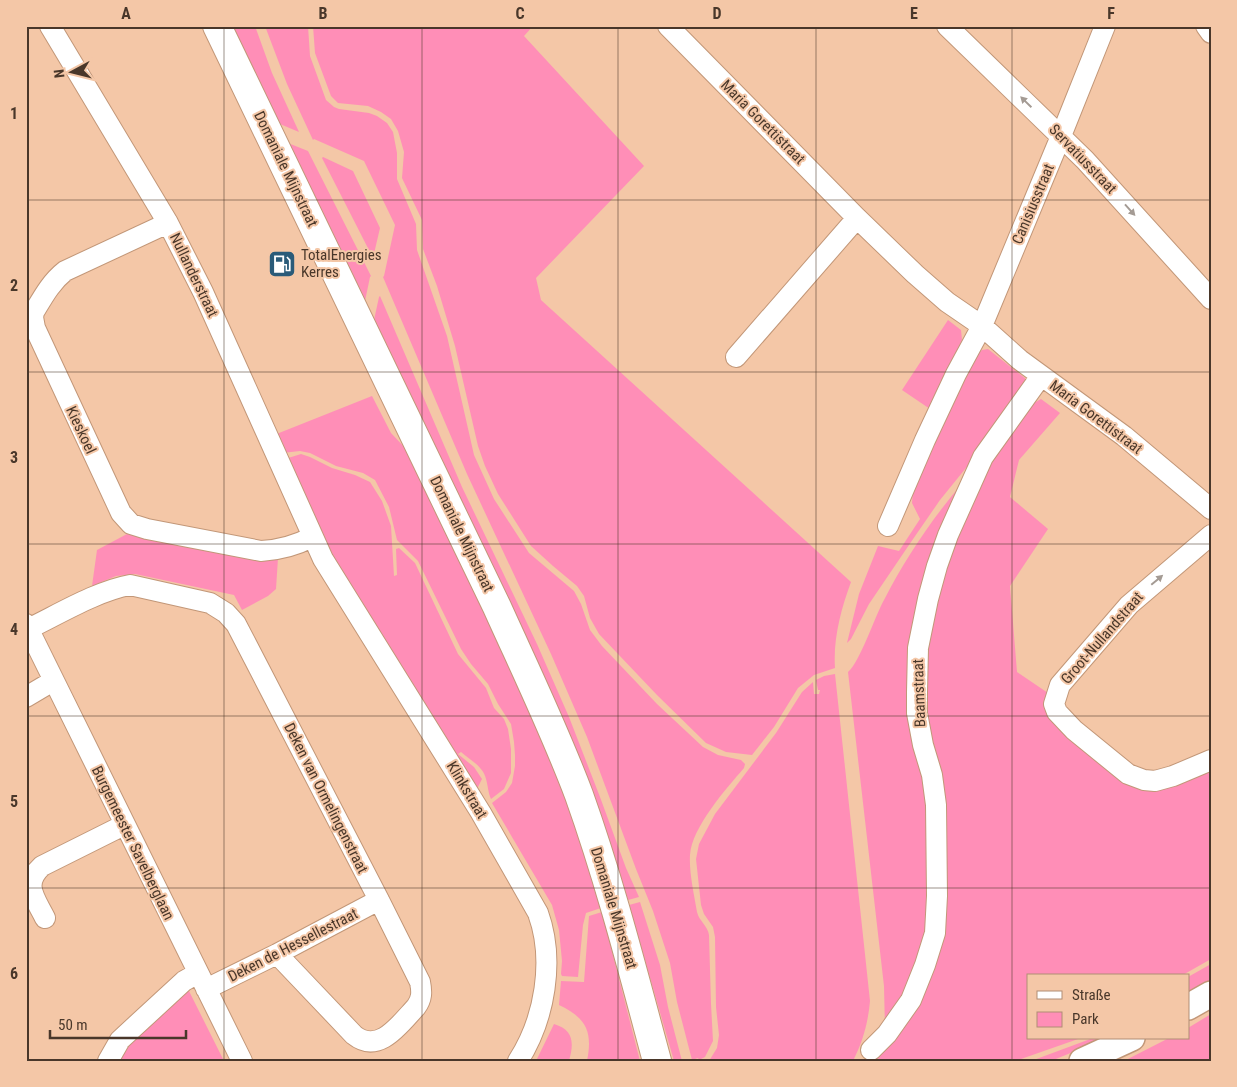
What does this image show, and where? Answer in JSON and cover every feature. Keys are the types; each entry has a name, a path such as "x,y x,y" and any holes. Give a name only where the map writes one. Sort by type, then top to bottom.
{"main road":[{"name":"Domaniale Mijnstraat","path":"217,26 497,607 543,708 578,794 610,889 657,1061"}],"street":[{"name":"Nullanderstraat","path":"50,26 168,223 203,292 312,537"},
{"name":"Maria Gorettistraat","path":"668,26 858,218 947,302 982,326 1041,376 1124,436 1211,509"},
{"name":"Servatiusstraat","path":"947,26 1062,136 1211,299"},
{"name":"Canisiusstraat","path":"982,326 1062,136 1105,26"},
{"path":"1206,26 1211,33"},
{"path":"736,357 858,218"},
{"name":"Kieskoel","path":"168,223 59,276 53,281 34,312 35,328 121,514 131,524 147,530 261,551 277,550 296,545 312,537"},
{"path":"888,526 956,374 982,326"},
{"name":"Baamstraat","path":"871,1050 887,1034 911,1000 925,965 934,933 937,896 936,805 932,775 923,745 917,706 918,648 928,598 948,535 983,457 1041,376"},
{"name":"Groot-Nullandstraat","path":"1211,535 1128,605 1060,685 1054,704 1057,712 1074,730 1128,774 1144,780 1155,782 1211,760"},
{"name":"Klinkstraat","path":"312,537 323,559 481,813 538,913 544,928 546,970 543,992 534,1034 518,1061"},
{"name":"Deken van Ormelingenstraat","path":"27,627 104,593 130,585 201,600 219,607 236,624 380,900 420,982 422,994 416,1007 386,1037 378,1042 364,1042 354,1036 277,954"},
{"name":"Burgemeester Savelberglaan","path":"27,627 242,1061"},
{"path":"26,697 53,681"},
{"path":"44,918 31,889 31,881 36,872 42,866 124,825"},
{"name":"Deken de Hessellestraat","path":"108,1061 120,1040 184,981 202,981 277,954 380,900"},
{"path":"1190,1006 1211,994"},
{"path":"1082,1061 1128,1040"}],"green space":[{"path":"230,26 255,26 272,73 299,132 280,124"},
{"path":"265,26 308,26 310,56 326,100 339,109 369,113 377,116 387,123 393,132 397,153 397,179 416,224 417,250 447,336 474,455 494,499 529,553 574,591 581,604 590,630 602,646 657,704 703,747 718,755 741,760 745,764 744,768 703,821 692,844 690,855 691,876 697,912 709,935 713,1041 705,1057 699,1060 698,1058 692,1060 677,1002 670,963 653,911 587,737 551,654 467,474 383,277 395,225 364,161 313,140 287,84"},
{"path":"313,26 533,26 524,36 644,166 536,278 541,300 851,582 838,624 835,668 814,675 798,688 774,727 752,755 726,752 706,743 657,695 599,634 590,618 584,596 577,586 531,546 498,494 478,446 455,346 437,286 423,249 422,220 402,178 404,152 398,131 391,119 381,112 368,106 338,103 331,96 315,53"},
{"path":"288,143 308,151 371,276 365,301 363,302"},
{"path":"322,158 353,171 380,228 373,258"},
{"path":"380,296 462,487 537,644 569,717 626,868 639,897 628,900 611,849 374,320"},
{"path":"948,320 961,330 962,340 930,409 902,390"},
{"path":"988,349 1026,379 1025,383 974,458 940,500 911,542 869,604 851,639 847,643 859,594 878,546 899,551 920,519 912,503 913,490 975,356 982,350"},
{"path":"372,396 391,433 408,451 453,543 535,722 569,804 601,908 586,913 578,977 562,976 561,974 562,961 559,930 552,905 492,803 506,792 512,783 515,755 511,724 488,684 461,649 418,561 397,540 389,507 375,480 363,473 336,466 310,453 300,451 282,453 274,435"},
{"path":"1041,399 1060,413 1019,460 1010,497 1048,529 1010,586 1017,672 1048,693 1121,779 1211,769 1211,959 1185,974 1027,974 1027,1040 1075,1040 1015,1061 874,1061 934,953 921,675 945,564 989,463 1032,401 1034,403"},
{"path":"301,454 370,482 382,501 391,526 394,576 397,575 396,549 399,548 415,563 458,654 486,688 494,708 504,719 508,729 511,749 511,773 504,789 491,799 482,770 461,752 458,754 474,767 482,779 478,787 474,789 332,560 285,459"},
{"path":"965,480 924,594 928,780 933,898 924,958 885,1029 884,986 848,672 857,659 880,607 911,553 942,508"},
{"path":"127,534 259,558 278,558 276,589 268,596 242,610 234,595 135,574 116,576 92,586 97,550"},
{"path":"835,674 870,1001 862,1039 853,1061 709,1061 717,1048 719,1035 716,1007 715,937 713,927 704,914 701,905 696,859 699,844 715,814 776,733 802,692 813,682 814,694 819,694 820,690 818,690 816,680"},
{"path":"640,902 660,965 668,1007 682,1061 674,1061 629,905"},
{"path":"602,912 640,1061 587,1061 589,1041 585,1027 576,1015 559,1005 561,981 584,982 589,916"},
{"path":"1211,964 1211,981 1190,994 1190,976"},
{"path":"187,987 224,1061 115,1061 124,1044"},
{"path":"1211,1014 1211,1061 1124,1061 1165,1040 1190,1040 1190,1027"},
{"path":"554,1024 565,1030 571,1038 572,1048 569,1061 536,1061"},
{"path":"1088,1040 1102,1040 1051,1061 1031,1061"}],"place":[{"name":"TotalEnergies Kerres","path":"282,264"}]}
